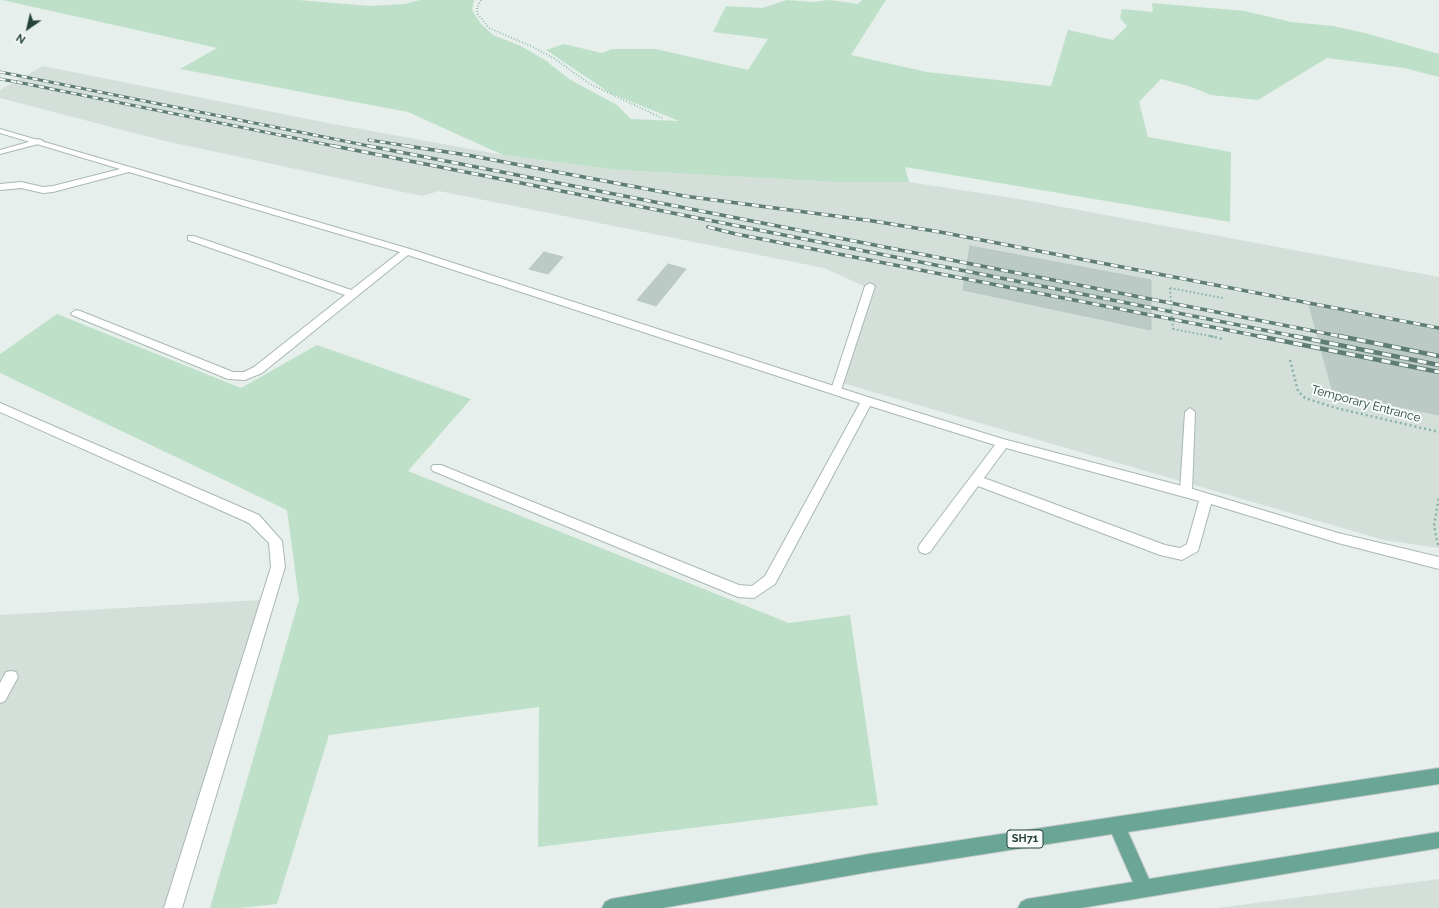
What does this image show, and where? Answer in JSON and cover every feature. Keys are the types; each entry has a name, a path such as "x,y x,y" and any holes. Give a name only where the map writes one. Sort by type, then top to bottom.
{"main road":[{"name":"SH71","path":"611,908 869,863 1439,776"},
{"path":"1117,826 1144,888"},
{"path":"1028,908 1084,903 1144,888 1439,840"}],"street":[{"path":"0,131 130,168 407,251 867,401 1003,443 1186,492 1338,538 1439,563"},
{"path":"0,187 21,185 43,190 53,190 130,168"},
{"path":"191,238 352,294"},
{"path":"76,313 232,376 245,376 258,370 407,251"},
{"path":"437,468 738,592 754,592 770,580 867,401"},
{"path":"0,407 254,519 275,541 278,567 173,908"},
{"path":"925,548 974,480 1003,443"},
{"path":"974,480 1166,550 1182,554 1193,547 1206,498"}],"lane":[{"path":"0,152 38,142"},
{"path":"836,390 870,286"},
{"path":"1186,492 1190,412"},
{"path":"0,696 11,677"}],"path":[{"path":"481,0 477,13 489,28 533,47 555,59 590,84 642,110 662,118"},
{"path":"1223,298 1170,288 1173,329 1223,339"},
{"name":"Temporary Entrance","path":"1290,360 1298,391 1305,398 1336,408 1439,432"},
{"path":"1439,497 1434,526 1439,548"}],"shaded area":[{"path":"43,66 328,123 503,155 617,170 835,182 909,182 1025,200 1439,277 1439,548 1384,540 835,381 866,287 824,268 439,191 422,196 165,141 0,98 0,90"},
{"path":"260,600 169,908 0,908 0,615"},
{"path":"1439,879 1439,908 1217,908"}],"green space":[{"path":"2,0 298,0 370,6 404,4 420,0 474,0 472,10 481,24 493,35 521,46 545,60 569,79 617,105 631,119 679,121 610,93 546,50 564,44 602,53 612,49 656,49 748,70 768,39 713,32 726,6 762,8 787,0 813,2 829,0 858,4 862,0 886,0 851,55 927,72 1051,86 1068,30 1113,40 1127,26 1120,18 1122,9 1153,12 1152,3 1245,11 1291,22 1333,26 1365,33 1439,54 1439,77 1404,68 1327,58 1258,100 1211,95 1189,86 1161,79 1139,102 1148,137 1231,152 1230,222 905,167 909,182 835,182 617,170 503,155 408,112 180,69 217,48"},
{"path":"57,314 241,388 317,345 471,399 408,471 789,623 850,615 878,805 538,847 539,707 329,735 277,904 240,908 210,908 299,600 287,510 0,373 0,354"}],"building":[{"path":"970,246 1151,280 1151,330 963,290"},
{"path":"544,252 563,257 548,274 529,269"},
{"path":"668,264 686,269 656,306 637,300"},
{"path":"1309,305 1439,330 1439,415 1333,393"}],"railway":[{"path":"0,72 370,146"},
{"path":"0,79 22,83"},
{"path":"17,82 22,83"},
{"path":"22,83 336,146"},
{"path":"369,140 414,147"},
{"path":"336,146 1299,337"},
{"path":"370,146 1344,337"},
{"path":"370,146 374,147"},
{"path":"407,146 467,155 684,196 873,221 940,232 1439,328"},
{"path":"708,227 736,234 1263,337"},
{"path":"1258,336 1439,372"},
{"path":"1294,336 1299,337"},
{"path":"1339,336 1344,337"},
{"path":"1299,337 1439,365"},
{"path":"1344,337 1439,356"}]}
